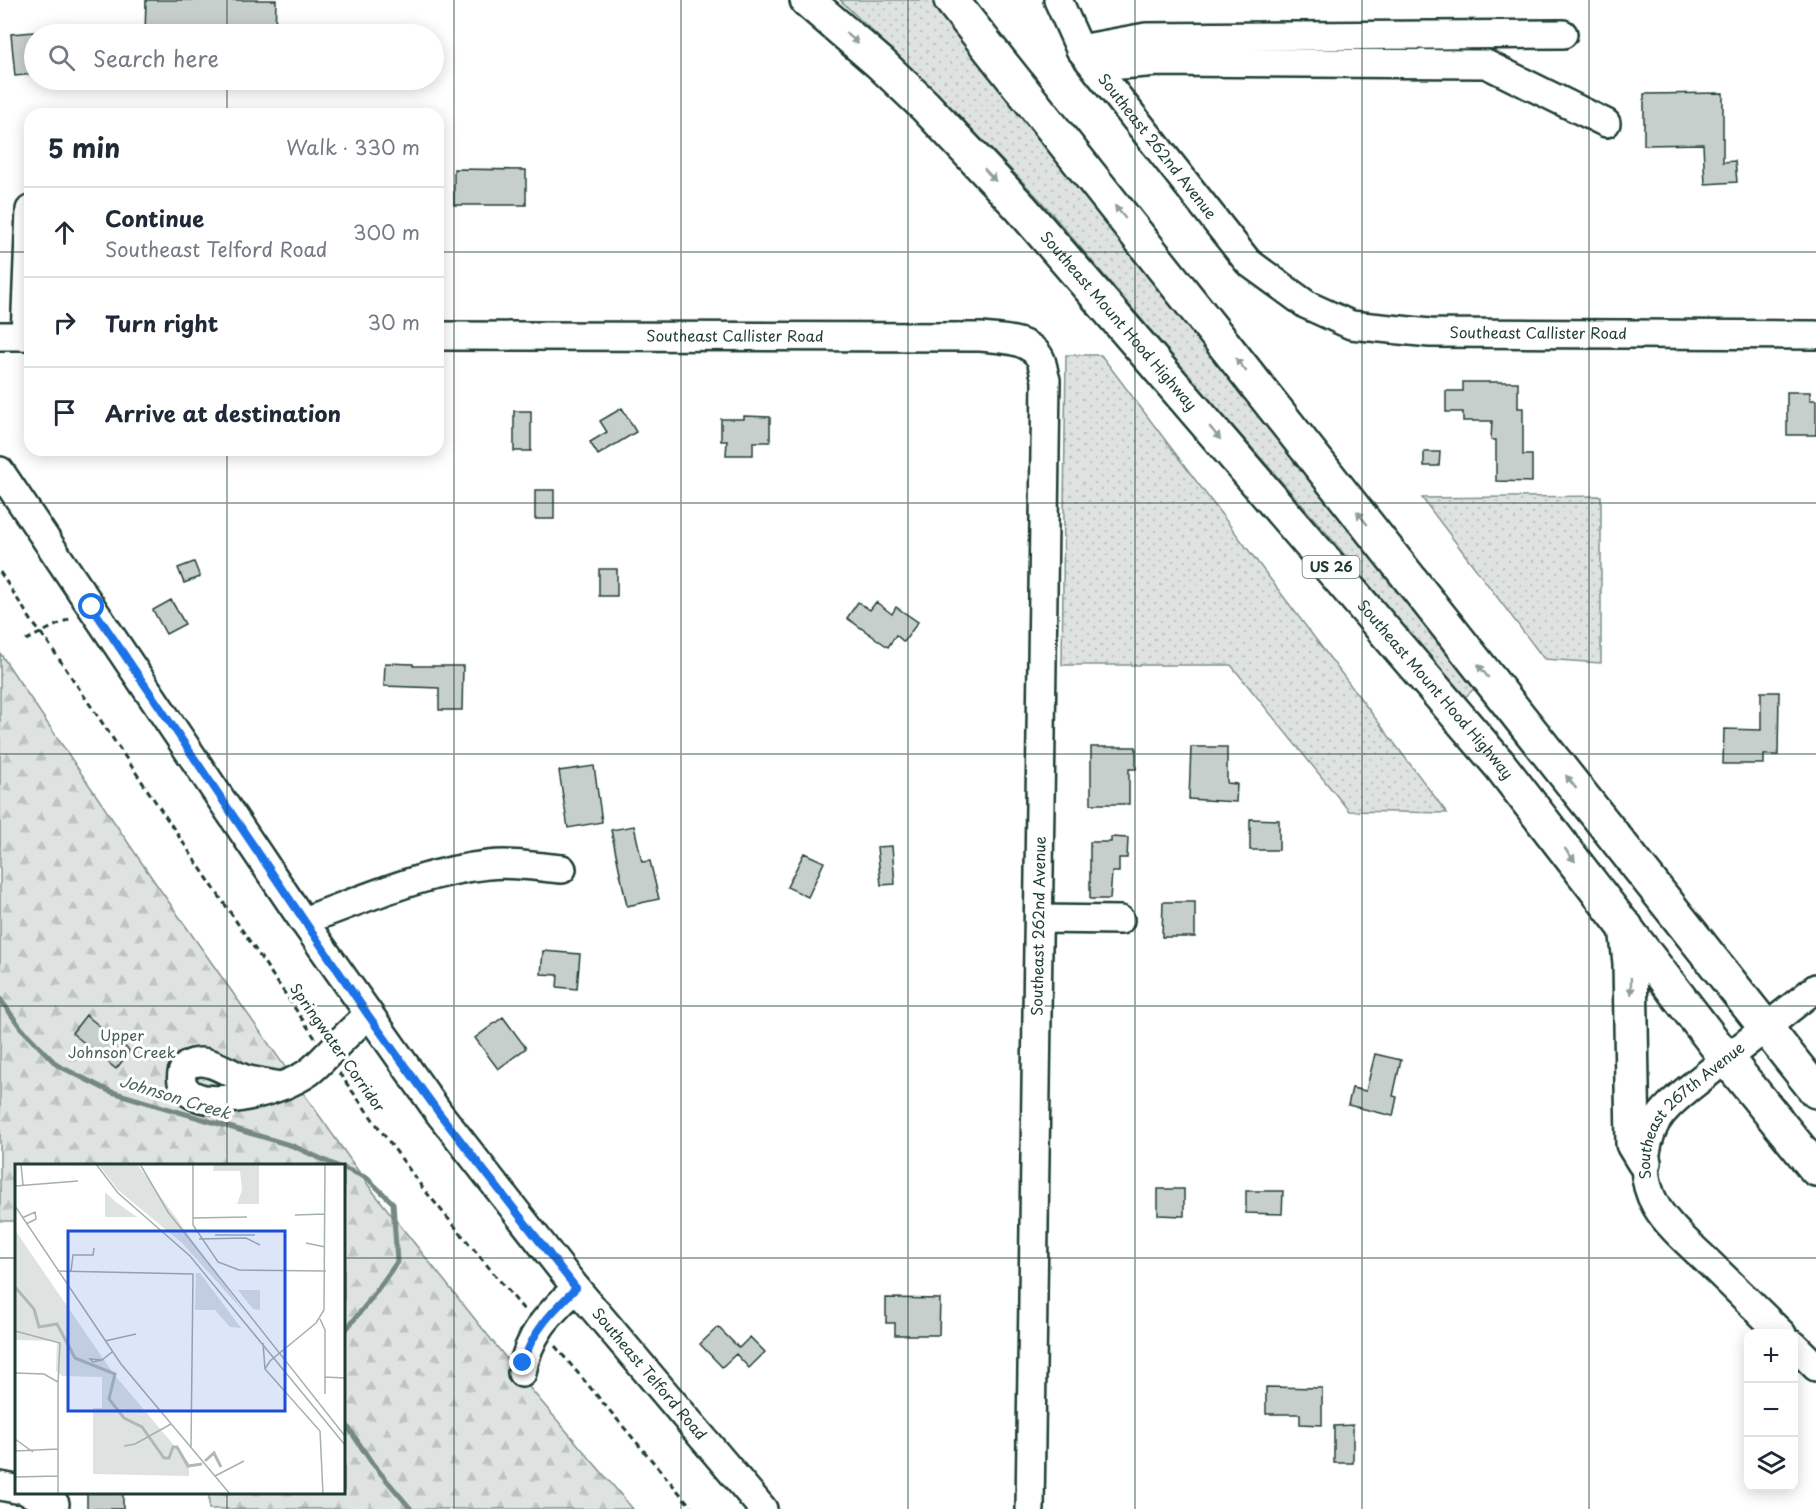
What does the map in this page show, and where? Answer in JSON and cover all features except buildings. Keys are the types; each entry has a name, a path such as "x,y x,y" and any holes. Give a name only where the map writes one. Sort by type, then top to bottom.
{"highway":[{"name":"Southeast Mount Hood Highway","path":"807,0 880,63 925,106 1014,201 1499,764 1726,1058 1816,1169"},
{"path":"951,0 1816,1091"},
{"path":"1499,764 1592,841 1727,1013 1765,1028"},
{"path":"1626,927 1630,963 1633,1144 1644,1162"},
{"path":"1726,1058 1765,1072 1816,1137"}],"street":[{"name":"Southeast 262nd Avenue","path":"1058,0 1087,58 1248,262 1274,281"},
{"path":"1087,58 1146,38 1563,34"},
{"path":"1087,58 1159,62 1486,64 1606,123"},
{"path":"18,336 24,273"},
{"name":"Southeast Callister Road","path":"1274,281 1307,305 1351,325 1430,333 1816,335"},
{"name":"Southeast Callister Road","path":"444,336 980,337 1013,340 1030,348"},
{"name":"Southeast 262nd Avenue","path":"1030,348 1040,359 1046,380 1030,1509"},
{"name":"Southeast Telford Road","path":"0,471 303,921 446,1122 576,1288 764,1509"},
{"path":"303,921 407,884 464,868 510,864 562,869"},
{"path":"1039,919 1120,920"},
{"name":"Southeast 267th Avenue","path":"1777,1329 1678,1233 1657,1208 1645,1178 1644,1162 1649,1139 1657,1121 1669,1106 1816,988"},
{"path":"281,1086 310,1072 368,1015"},
{"path":"522,1373 530,1343 539,1328 576,1288"},
{"path":"1798,1349 1816,1367"},
{"path":"0,1486 15,1489"},
{"path":"32,1494 55,1504"}],"path":[{"name":"Springwater Corridor","path":"0,572 327,1055 422,1187 693,1509"},
{"path":"26,640 92,607"}],"green space":[{"path":"840,0 934,0 1475,688 1463,699 1330,537 1041,201 947,103"},
{"path":"1066,355 1101,355 1447,813 1349,811 1231,665 1062,665"},
{"path":"1601,496 1601,663 1544,659 1422,498"},
{"name":"Upper Johnson Creek","path":"0,653 154,881 371,1189 534,1393 633,1509 209,1509 209,1494 345,1494 345,1164 15,1164 15,1221 0,1221"}],"waterway":[{"name":"Johnson Creek","path":"0,999 21,1028 57,1065 109,1091 293,1146 333,1164"},
{"name":"Johnson Creek","path":"345,1168 367,1178 393,1203 397,1262 345,1331"},
{"name":"Johnson Creek","path":"345,1422 372,1463 411,1509"}],"route":[{"path":"92,607 368,1015 439,1113 576,1288 539,1328 530,1343 523,1363"}]}
